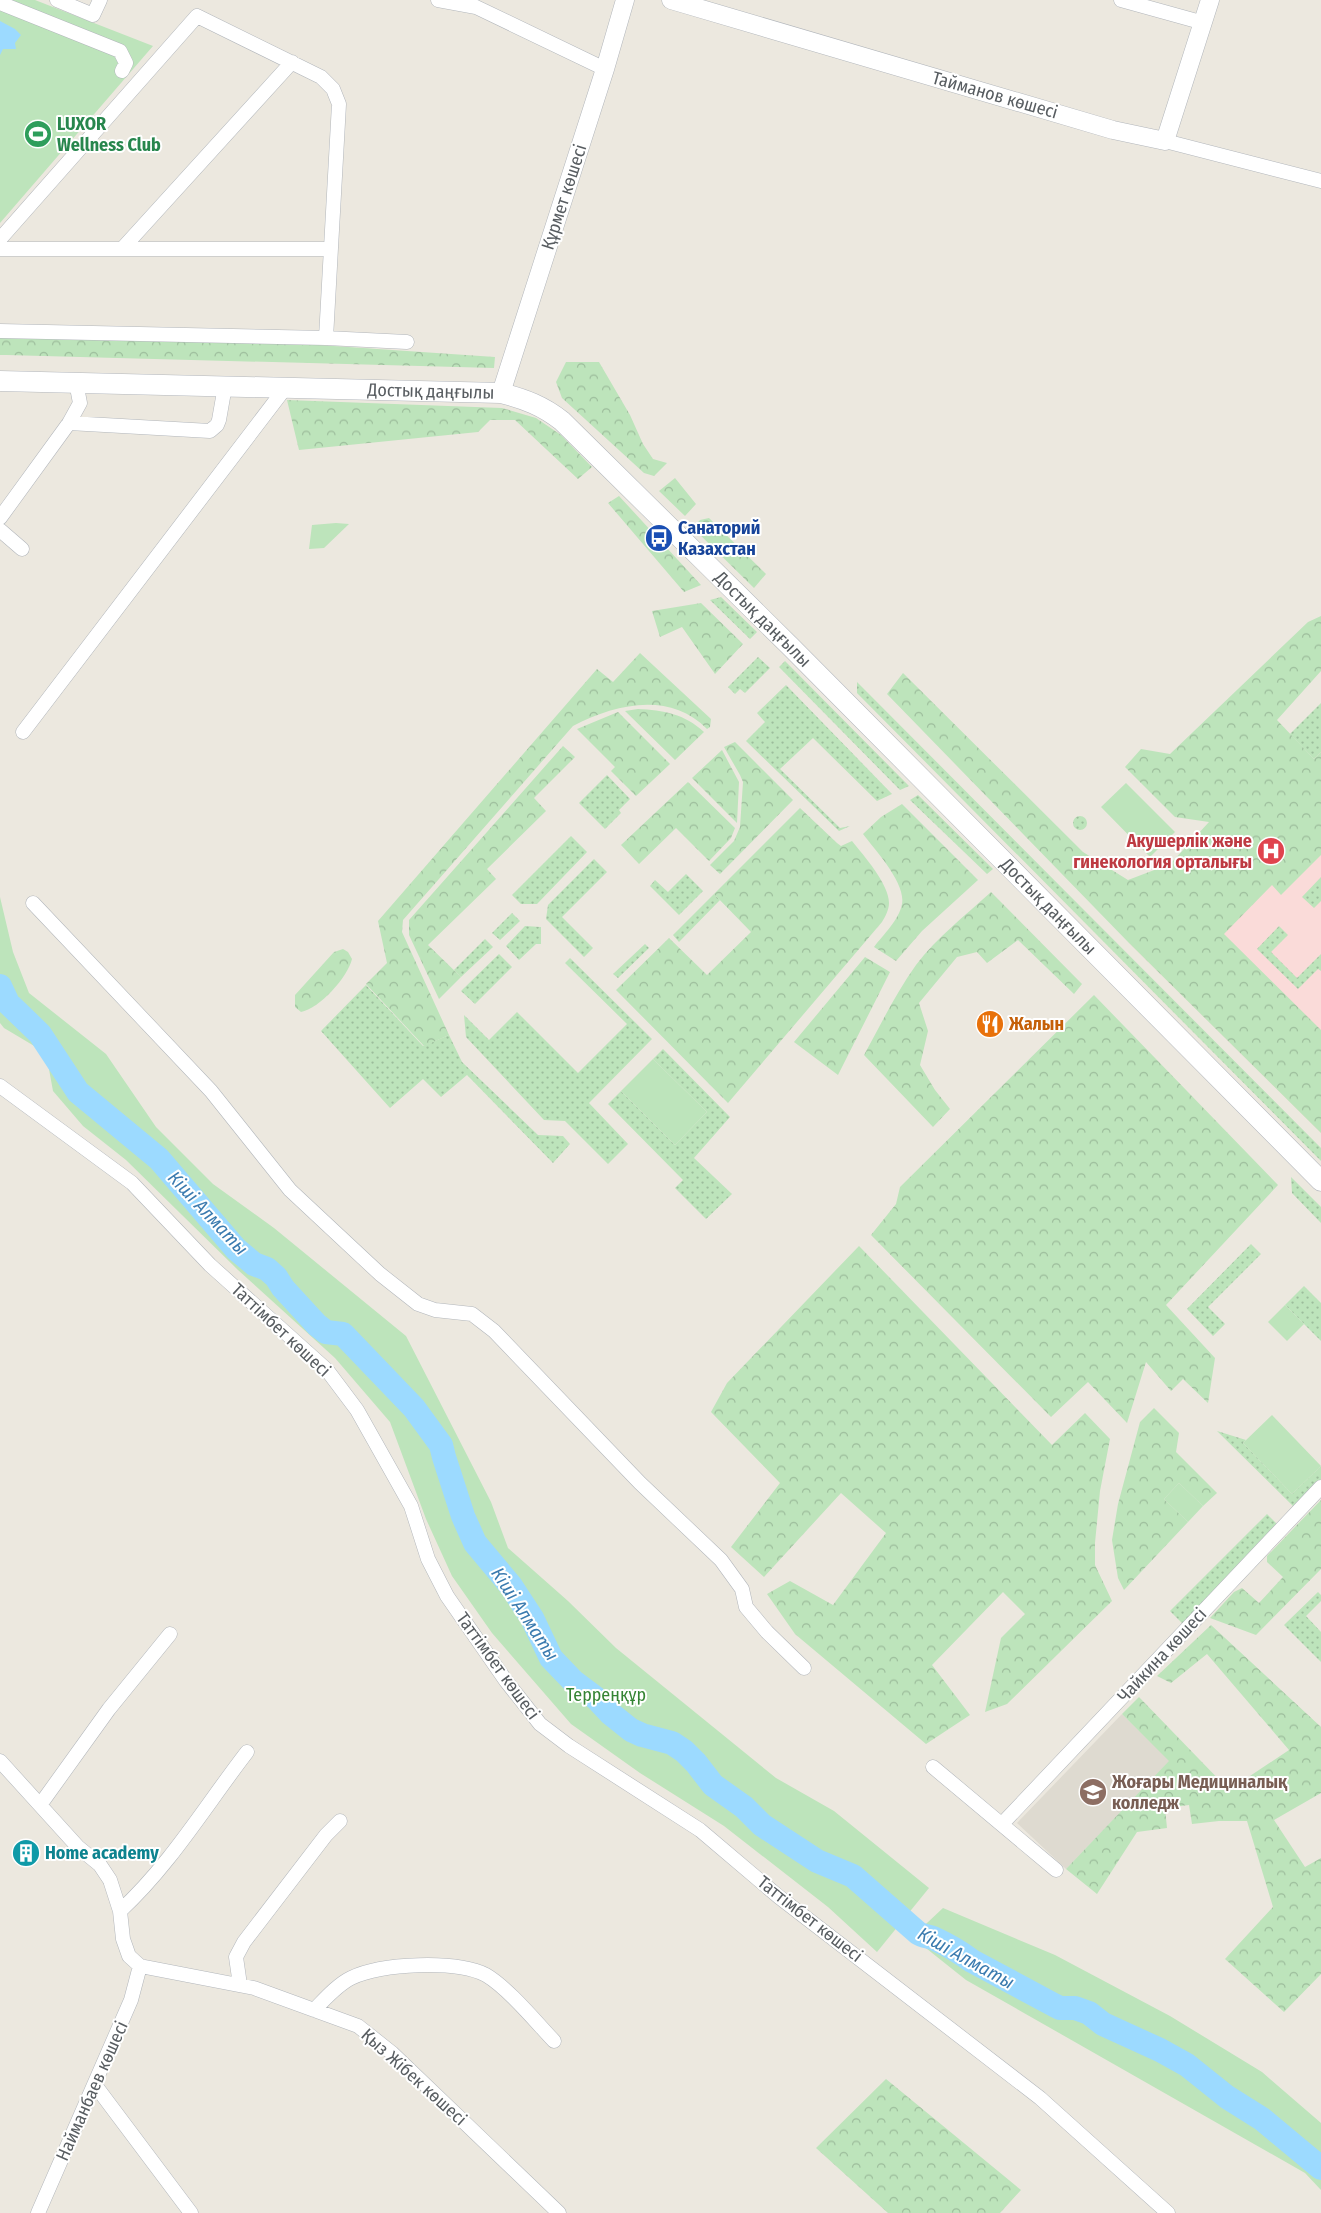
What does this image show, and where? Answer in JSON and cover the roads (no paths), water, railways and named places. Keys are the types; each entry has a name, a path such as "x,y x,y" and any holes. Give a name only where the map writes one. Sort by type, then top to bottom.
{"main road":[{"name":"Достық даңғылы","path":"0,381 502,393 526,399 548,410 562,421 797,653 1321,1181"}],"street":[{"path":"58,0 93,15 100,0"},
{"path":"438,0 476,6 604,69"},
{"name":"Құрмет көшесі","path":"502,393 625,0"},
{"name":"Тайманов көшесі","path":"671,0 1113,130 1165,141 1321,181"},
{"path":"1121,0 1204,23"},
{"path":"1165,141 1210,0"},
{"path":"0,3 120,50 126,63 122,72"},
{"path":"0,239 197,16 321,77 333,89 339,104 326,338"},
{"path":"122,249 292,62"},
{"path":"0,249 330,249"},
{"path":"0,331 326,338 407,342"},
{"path":"0,518 69,423 80,403 76,382"},
{"path":"69,423 210,431 217,425 219,420 226,386"},
{"path":"23,732 286,388"},
{"path":"0,530 22,549"},
{"path":"33,904 211,1091 290,1190 380,1274 418,1304 435,1310 472,1314 494,1331 640,1483 721,1560 742,1589 746,1607 767,1632 804,1668"},
{"name":"Таттімбет көшесі","path":"0,1086 132,1183 210,1265 327,1370 357,1410 411,1506 428,1559 447,1596 506,1680 540,1724 569,1746 700,1830 779,1897 1040,2098 1168,2213"},
{"name":"Чайкина көшесі","path":"1002,1824 1321,1487"},
{"path":"40,1805 109,1709 170,1634"},
{"path":"120,1911 140,1893 166,1861 247,1752"},
{"path":"0,1761 78,1847 100,1865 110,1880 120,1911 123,1940 129,1956 140,1966"},
{"path":"933,1767 1056,1870"},
{"path":"240,1986 236,1957 244,1942 326,1835 340,1820"},
{"path":"314,2010 328,1995 352,1978 380,1970 423,1965 457,1966 485,1975 501,1987 554,2041"},
{"name":"Қыз Жібек көшесі","path":"140,1966 254,1988 358,2026 392,2053 558,2213"},
{"name":"Найманбаев көшесі","path":"38,2213 131,2000 140,1966"},
{"path":"95,2085 191,2213"}],"water":[{"path":"0,21 15,29 21,35 15,43 16,49 3,49 0,55"}],"waterway":[{"name":"Кіші Алматы","path":"0,986 8,1003 40,1034 78,1092 159,1159 236,1249 254,1264 267,1269 276,1277 283,1288 317,1325 326,1332 343,1334 414,1408 441,1445 463,1516 475,1543 511,1586 532,1618 551,1658 573,1681 597,1699 611,1714 631,1730 672,1743 684,1751 713,1785 744,1807 762,1825 817,1861 853,1876 918,1933 935,1939 960,1952 972,1961 1060,2008 1075,2008 1089,2013 1103,2024 1160,2050 1187,2065 1227,2097 1262,2119 1321,2168"}],"place":[{"name":"LUXOR Wellness Club","path":"38,134"},
{"name":"Санаторий Казахстан","path":"659,538"},
{"name":"Акушерлік және гинекология орталығы","path":"1271,851"},
{"name":"Жалын","path":"990,1024"},
{"name":"Жоғары Медициналық колледж","path":"1093,1792"},
{"name":"Home academy","path":"26,1853"}],"park label":[{"name":"Терреңқұр","path":"606,1695"}]}
